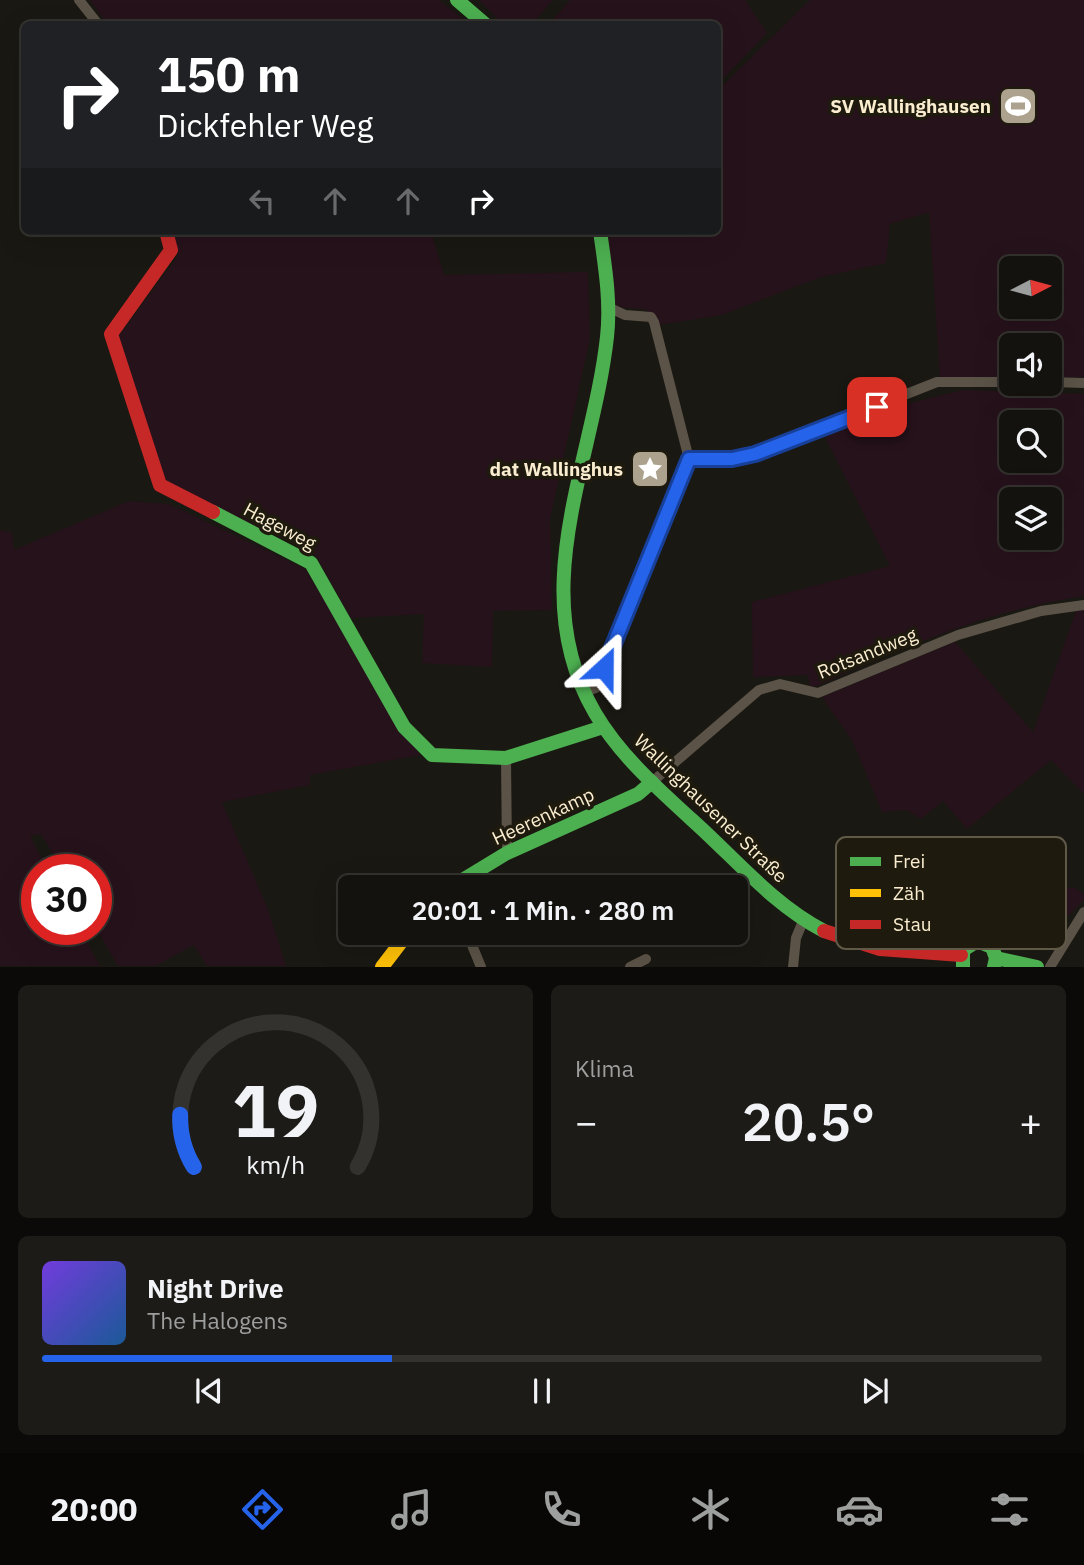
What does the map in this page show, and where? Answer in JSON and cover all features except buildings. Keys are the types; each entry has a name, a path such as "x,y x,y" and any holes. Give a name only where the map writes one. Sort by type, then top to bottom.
{"street":[{"path":"79,0 96,21"},
{"path":"457,0 482,21"},
{"name":"Hageweg","path":"167,235 171,250 111,334 160,485 311,563 404,727 432,755 506,758 603,727"},
{"name":"Wallinghausener Straße","path":"600,235 608,307 606,339 567,522 561,572 564,625 570,657 583,692 603,727 652,782 750,874 804,919 836,935"},
{"path":"583,692 596,688 689,459 654,322 650,317 625,315 608,307"},
{"path":"689,459 732,459 755,454 937,382 999,382"},
{"path":"1062,382 1084,383"},
{"name":"Rotsandweg","path":"652,782 699,739 759,690 768,686 780,684 818,692 958,635 1041,611 1084,606"},
{"path":"506,758 506,853"},
{"name":"Heerenkamp","path":"470,875 506,853 638,794 652,782"},
{"path":"1066,942 1084,912"},
{"path":"793,967 796,938 804,919"},
{"path":"382,967 399,945"},
{"path":"472,945 481,967"},
{"name":"Wallinghausener Straße","path":"880,949 962,961"},
{"path":"1051,967 1062,949"},
{"path":"631,967 646,958"},
{"name":"Wallinghausener Straße","path":"995,962 1037,967"}],"shaded area":[{"path":"90,0 439,0 465,21 105,21"},
{"path":"479,0 553,0 535,21 500,21"},
{"path":"570,0 745,0 767,33 721,81 721,21 552,21"},
{"path":"810,0 1084,0 1084,377 1062,377 1062,333 999,333 999,377 940,377 929,212 890,224 886,263 821,277 721,315 653,326 647,310 622,307 605,300 595,235 721,235 721,87"},
{"path":"172,235 432,235 444,275 588,272 590,338 550,519 552,610 493,611 492,667 422,663 424,614 351,618 315,554 166,484 118,337 178,256"},
{"path":"963,390 999,391 999,396 1084,394 1084,596 980,621 916,644 817,686 810,687 808,675 753,677 752,602 890,566 825,437 914,402"},
{"path":"129,501 169,504 305,569 420,755 310,775 310,785 222,802 267,907 286,966 207,966 194,945 155,966 118,966 106,945 112,945 112,854 53,854 41,834 30,836 40,854 21,854 21,945 89,945 100,966 0,966 0,530 12,533 14,550"},
{"path":"1084,610 1084,794 1051,760 967,829 943,801 921,819 907,810 882,812 853,742 822,697 955,642 1033,732 1076,611"},
{"path":"1066,888 1075,888 1084,894 1084,900 1066,918"}],"traffic: fast":[{"path":"457,0 482,21"},
{"path":"600,235 608,297 607,337 600,384 569,527 564,574 565,621 575,667 595,713 615,742 639,769 770,894 824,931"},
{"path":"213,512 311,563 404,727 432,755 506,758 603,727"},
{"path":"471,875 507,853 638,794 652,782"},
{"path":"963,967 965,949"},
{"path":"993,949 996,958 994,967"},
{"path":"996,958 1037,967"}],"traffic: slow":[{"path":"382,967 399,945"}],"traffic: jam":[{"path":"167,235 171,250 111,334 160,485 213,512"},
{"path":"824,931 836,935"},
{"path":"880,949 961,955"}],"place":[{"name":"SV Wallinghausen","path":"1018,106"},
{"name":"dat Wallinghus","path":"650,469"}],"route":[{"path":"604,668 689,459 732,459 755,454 808,436 877,407"}]}
